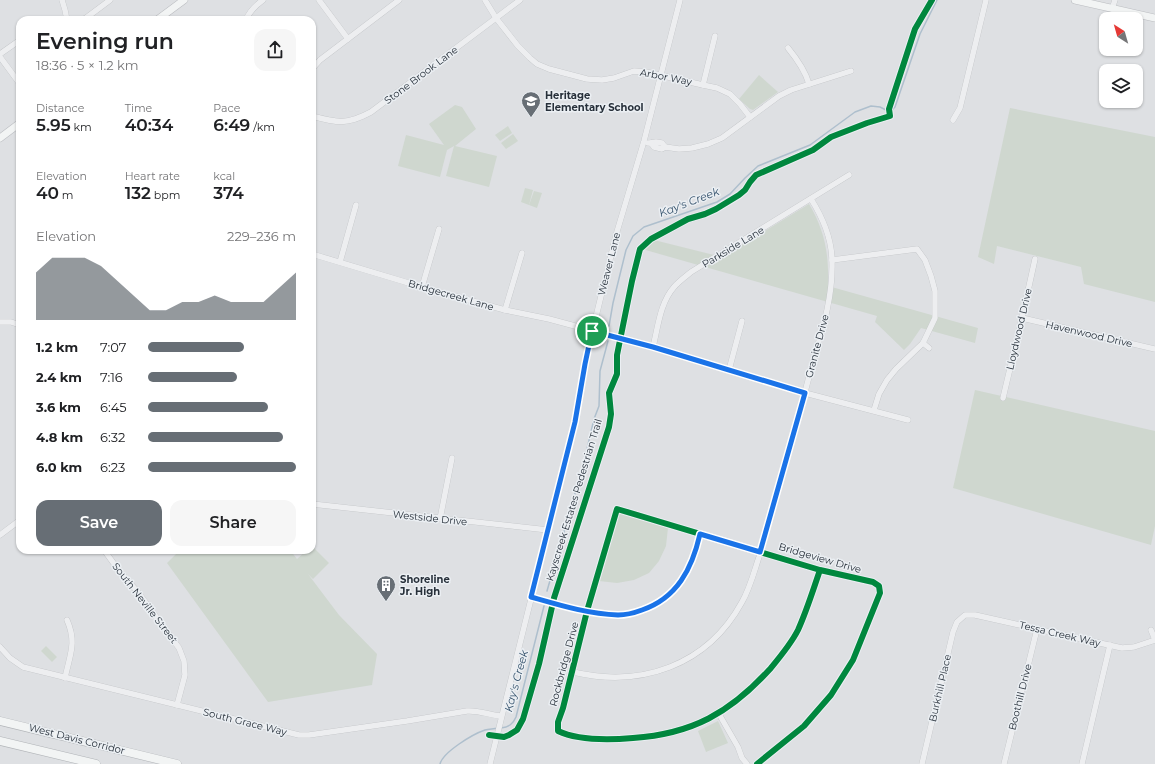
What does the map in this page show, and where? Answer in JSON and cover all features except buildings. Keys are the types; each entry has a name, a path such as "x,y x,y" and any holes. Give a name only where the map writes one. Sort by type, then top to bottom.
{"highway":[{"name":"West Davis Corridor","path":"0,721 177,764"},
{"name":"West Davis Corridor","path":"0,741 96,764"}],"main road":[{"path":"162,16 184,0"},
{"path":"1075,0 1155,18"},
{"path":"0,138 16,126"}],"street":[{"path":"62,0 66,16"},
{"path":"89,16 110,0"},
{"path":"248,16 263,0"},
{"path":"319,0 348,39"},
{"path":"316,64 399,0"},
{"name":"Arbor Way","path":"484,0 518,46 537,64 549,69 587,79 602,80 614,78 634,71 661,75 718,88 730,94 750,117"},
{"name":"Stone Brook Lane","path":"316,117 343,122 358,119 371,112 520,0"},
{"name":"Weaver Lane","path":"490,764 500,718 575,422 592,331 617,231 644,141 680,0"},
{"path":"953,120 960,108 986,0"},
{"path":"1112,9 1115,0"},
{"path":"704,85 715,36"},
{"path":"0,54 16,43"},
{"path":"788,48 800,64 809,84"},
{"path":"0,57 16,79"},
{"path":"644,141 651,143 662,143 665,147 679,149 692,148 708,144 722,138 779,96 791,90 851,71"},
{"name":"Parkside Lane","path":"653,347 666,298 681,280 849,175"},
{"name":"Granite Drive","path":"573,672 619,678 641,676 679,663 692,656 718,635 730,621 742,602 752,579 760,552 829,303 832,281 832,260 828,236 821,216 811,199"},
{"path":"340,262 356,205"},
{"path":"422,287 440,229"},
{"path":"832,260 917,249 925,260 932,276 935,291 935,318 923,343 896,369 887,380 879,394 874,410"},
{"path":"505,310 522,253"},
{"name":"Bridgecreek Lane","path":"316,255 422,287 505,310 548,319 653,347 805,393 908,420"},
{"name":"Lloydwood Drive","path":"1003,398 1035,260"},
{"name":"Havenwood Drive","path":"1022,318 1155,349"},
{"path":"729,370 742,321"},
{"path":"0,322 16,324"},
{"path":"923,343 929,348"},
{"path":"440,519 452,458"},
{"name":"Westside Drive","path":"316,504 548,530"},
{"name":"Bridgeview Drive","path":"616,509 820,570 873,582 879,586 880,593 853,660 831,695 804,726 757,764"},
{"name":"Rockbridge Drive","path":"616,509 573,672 558,722 558,731 580,738 615,739 643,737 669,733 696,725 719,714"},
{"path":"0,535 16,523"},
{"path":"531,597 588,611 620,615 635,613 649,608 663,600 675,590 686,574 694,556 700,534"},
{"name":"South Neville Street","path":"107,554 120,572 137,590 179,648 184,661 185,675 177,705"},
{"path":"747,764 742,758 738,747 719,714 740,698 781,656 797,631 810,601 820,570"},
{"name":"Tessa Creek Way","path":"965,615 975,615 1122,648 1134,647 1155,640"},
{"name":"Burkhill Place","path":"922,764 953,632 957,622 965,615"},
{"path":"65,678 73,644 72,632 67,620"},
{"name":"Boothill Drive","path":"1004,764 1037,629"},
{"path":"1151,630 1155,640"},
{"path":"1082,764 1110,645"},
{"name":"South Grace Way","path":"0,647 10,658 23,667 299,735 309,735 467,711 475,711 500,718"}],"shaded area":[{"path":"759,75 778,92 753,110 739,99"},
{"path":"455,105 462,107 476,129 455,146 497,156 489,187 446,176 454,146 447,150 440,177 398,166 406,135 444,145 429,124"},
{"path":"1010,108 1155,137 1155,302 1084,284 1081,267 997,246 994,264 978,257"},
{"path":"508,126 512,133 500,141 495,135"},
{"path":"513,134 518,141 506,149 501,143"},
{"path":"525,188 533,190 529,205 521,202"},
{"path":"534,191 542,193 537,208 529,205"},
{"path":"809,204 819,224 825,243 828,263 828,286 978,328 975,343 921,328 904,350 875,322 877,316 642,249 654,240 722,257"},
{"path":"975,390 1155,431 1155,526 1151,545 953,488"},
{"path":"619,513 668,528 666,546 659,561 649,573 634,580 617,583 599,581"},
{"path":"316,550 329,563 313,579 308,574 339,615 377,654 372,685 268,702 167,563 176,554 293,554 297,559 303,554 316,554"},
{"path":"46,646 57,657 52,662 41,651"},
{"path":"718,721 728,743 706,752 698,731"}],"waterway":[{"name":"Kay's Creek","path":"609,326 626,250 633,236 644,227 717,202 730,194 758,166 810,145 855,112 871,106 880,107 890,112 895,107 920,34 937,0"},
{"name":"Kay's Creek","path":"547,591 584,462 594,419 599,406 600,371 608,341"},
{"name":"Kay's Creek","path":"501,728 510,725 514,722 516,717 544,606"},
{"name":"Kay's Creek","path":"440,764 442,759 452,749 466,739 485,730 498,728"}],"cycle path":[{"name":"Kayscreek Estates Pedestrian Trail","path":"489,735 504,737 509,735 517,730 523,719 539,664 554,598 609,427 611,414 609,393 617,374 617,355 640,249 651,239 688,219 716,209 739,195 745,190 756,175 813,150 831,137 890,116 889,109 915,29 932,0"},
{"path":"757,764 804,726 831,695 853,660 880,593 879,586 873,582 820,570 617,509 587,611 563,708 558,722 558,731 575,737 624,739 654,736 674,732 692,726 725,709 755,684 770,669 789,645 807,608 820,570"}],"place":[{"name":"Heritage Elementary School","path":"531,118"},
{"name":"Shoreline Jr. High","path":"386,602"}],"route":[{"path":"592,331 653,347 805,393 760,552 700,534 694,556 686,574 675,590 663,600 649,608 635,613 620,615 582,610 531,597 575,422 592,331"}]}
